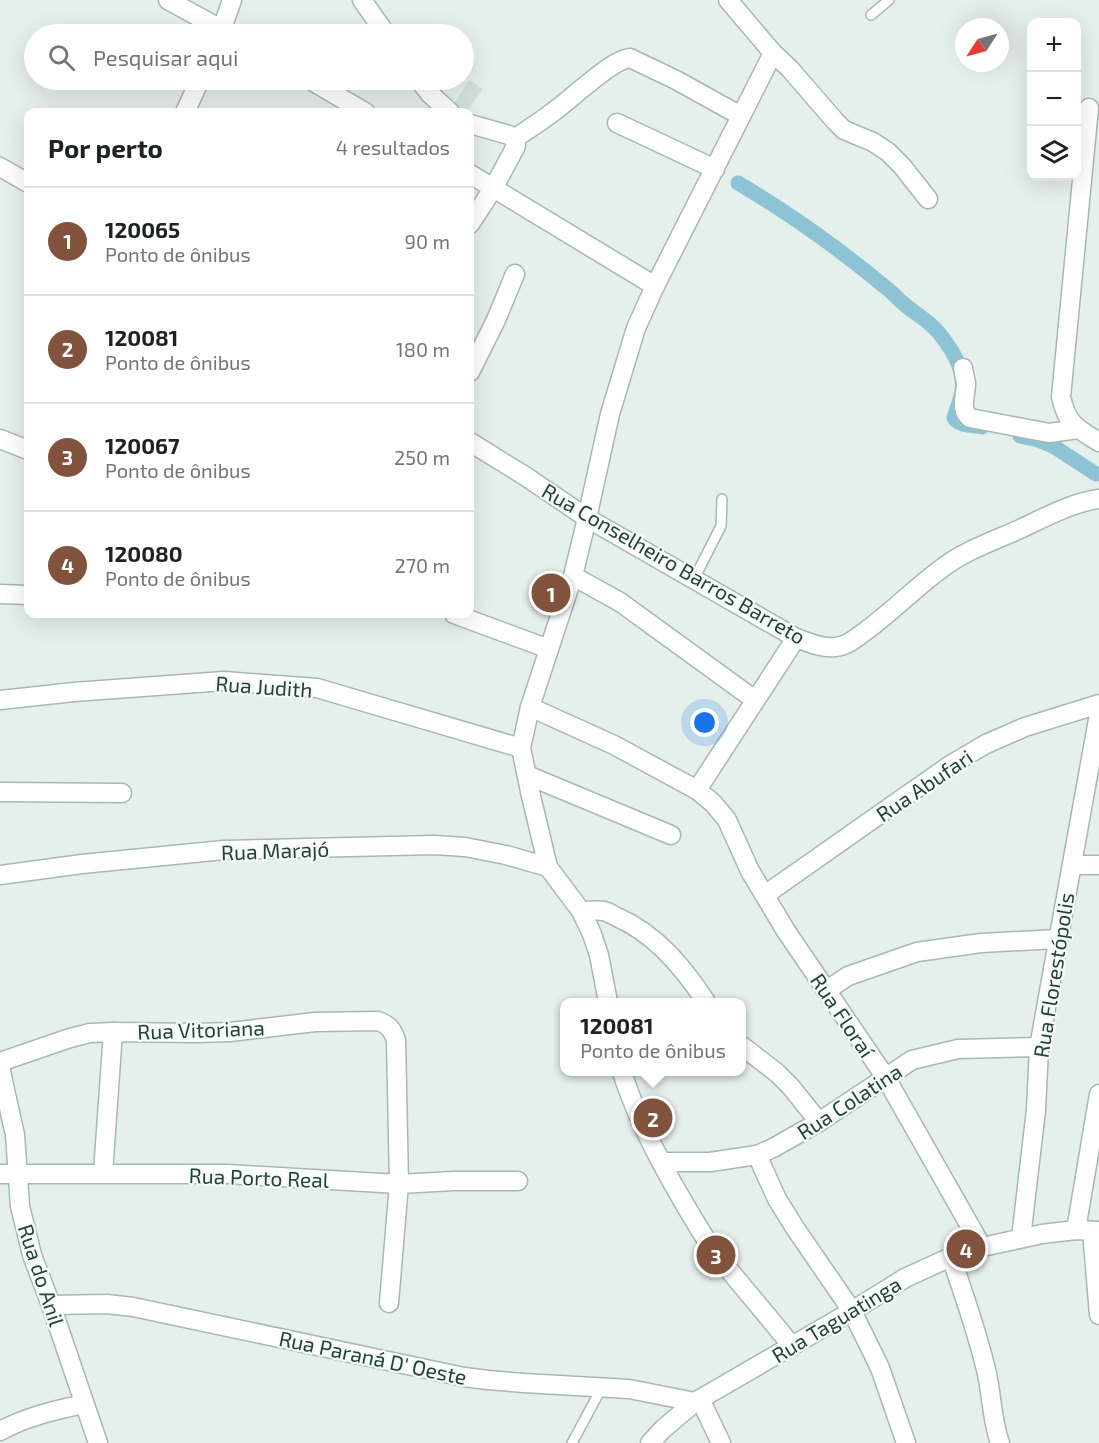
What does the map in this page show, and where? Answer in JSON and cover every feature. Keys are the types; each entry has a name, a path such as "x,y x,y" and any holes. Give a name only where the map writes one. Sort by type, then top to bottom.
{"street":[{"path":"168,0 209,24"},
{"path":"226,24 232,0"},
{"path":"728,0 844,130 873,142 888,152 928,198"},
{"path":"368,2 380,24"},
{"path":"607,998 592,934 581,910 548,867 521,748 530,707 573,576 610,414 636,328 773,53"},
{"path":"474,218 494,187 513,147 554,112 625,59 630,58 676,80 741,116"},
{"path":"187,108 195,90"},
{"path":"327,90 358,108"},
{"path":"427,90 446,108"},
{"path":"1089,108 1061,397 1070,421 1099,442"},
{"path":"617,123 715,169"},
{"path":"474,125 509,135 513,147"},
{"path":"0,167 24,181"},
{"path":"474,176 655,286"},
{"path":"474,364 515,274"},
{"path":"963,368 966,386 964,408 966,415 970,418 1049,433 1078,429"},
{"path":"0,440 24,449"},
{"name":"Rua Conselheiro Barros Barreto","path":"474,444 587,518 796,638 835,648 849,643 884,617 930,577 967,552 1053,513 1099,499"},
{"path":"573,576 620,602 755,700"},
{"path":"0,594 24,595"},
{"path":"465,618 549,649"},
{"path":"697,790 796,638"},
{"name":"Rua Judith","path":"0,700 224,681 317,688 521,748"},
{"name":"Rua Abufari","path":"765,896 918,787 986,744 1025,727 1099,704"},
{"name":"Rua Floraí","path":"530,707 614,745 697,790 713,803 727,820 750,871 786,931 886,1078 982,1247"},
{"name":"Rua Florestópolis","path":"1021,1238 1036,1110 1039,1047 1099,714"},
{"path":"527,775 671,835"},
{"path":"0,792 122,793"},
{"name":"Rua Marajó","path":"0,875 82,864 224,850 435,846 465,847 506,855 548,867"},
{"path":"1072,865 1099,865"},
{"path":"581,910 605,911 630,922 668,953 703,998"},
{"path":"827,990 848,976 917,952 981,943 1057,939"},
{"name":"Rua Vitoriana","path":"0,1062 70,1038 90,1034 230,1032 315,1022 378,1021 388,1024 396,1040 399,1184"},
{"path":"103,1173 113,1032"},
{"name":"Rua Colatina","path":"661,1162 710,1162 757,1155 819,1122 912,1060 958,1048 1039,1047"},
{"path":"746,1050 777,1073 819,1122"},
{"name":"Rua do Anil","path":"0,1067 15,1135 20,1206 32,1255 98,1443"},
{"path":"624,1076 643,1125 694,1221 716,1253 792,1346"},
{"path":"1099,1094 1089,1231 1099,1315"},
{"path":"757,1155 777,1198 795,1228 852,1311 880,1368 906,1443"},
{"name":"Rua Porto Real","path":"0,1174 227,1174 399,1184 518,1181"},
{"path":"389,1303 399,1184"},
{"name":"Rua Taguatinga","path":"650,1443 698,1400 905,1278 951,1257 982,1247 1042,1234 1089,1231"},
{"path":"951,1257 981,1349 991,1394 996,1434 1000,1443"},
{"name":"Rua Paraná D' Oeste","path":"51,1305 107,1304 133,1307 464,1377 629,1389 698,1400"},
{"path":"698,1400 721,1443"},
{"path":"0,1431 34,1417 84,1404"}],"lane":[{"path":"871,15 889,0"},
{"path":"694,579 721,526 722,499"},
{"path":"572,1443 602,1388"}],"shaded area":[{"path":"474,83 483,89 470,108 452,108 463,90 474,90"}],"waterway":[{"path":"738,183 776,206 831,245 927,321 952,351 962,376 962,394 954,418 962,424 982,427"},
{"path":"1020,436 1053,446 1096,474"}],"place":[{"name":"120065","path":"551,593"},
{"name":"120081","path":"653,1118"},
{"name":"120080","path":"966,1249"},
{"name":"120067","path":"716,1255"}]}
